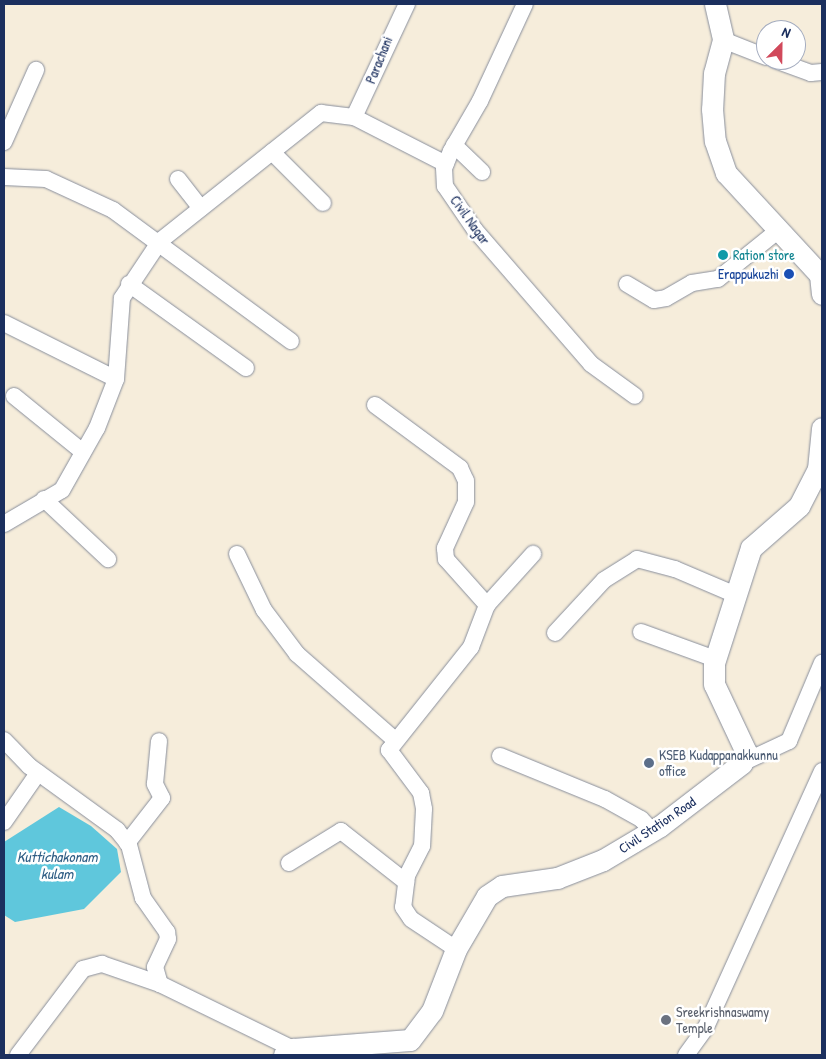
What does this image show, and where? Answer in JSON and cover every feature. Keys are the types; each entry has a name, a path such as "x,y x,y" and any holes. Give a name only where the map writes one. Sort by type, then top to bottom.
{"main road":[{"path":"715,4 723,40 714,73 715,141 726,173 780,229 822,281"},
{"path":"742,763 743,741 714,684 715,659 757,538 799,506 817,483 822,428"},
{"name":"Civil Station Road","path":"288,1052 410,1040 432,1011 456,949 487,896 502,886 557,878 603,860 652,831 742,763"}],"street":[{"name":"Parachani","path":"354,117 407,4"},
{"name":"Civil Nagar","path":"525,4 480,101 454,145 446,164 445,186 475,230 591,364 635,396"},
{"path":"723,40 756,53"},
{"path":"4,142 36,70"},
{"path":"801,70 811,74 822,72"},
{"path":"4,524 62,490 83,452 116,379 122,298 160,241 321,113 354,117 446,164"},
{"path":"454,145 482,172"},
{"path":"272,152 323,203"},
{"path":"4,177 46,179 113,210 160,241 291,341"},
{"path":"178,179 201,208"},
{"path":"627,284 654,300 666,298 692,283 718,279 780,229"},
{"path":"130,284 246,368"},
{"path":"4,323 116,379"},
{"path":"14,396 83,452"},
{"path":"376,405 460,468 466,481 466,502 445,548 446,559 487,605"},
{"path":"44,499 108,559"},
{"path":"237,554 264,610 297,654 395,740"},
{"path":"456,949 410,919 403,907 406,882 422,846 424,809 421,793 389,750 395,740 471,647 484,622 487,605 533,554"},
{"path":"555,633 604,580 637,559 675,569 736,595"},
{"path":"641,632 715,659"},
{"path":"742,763 788,741 822,662"},
{"path":"4,740 38,773 117,830 127,843 143,898 167,932 168,939 155,967 160,984"},
{"path":"127,843 162,798 155,784 159,741"},
{"path":"500,756 605,799 641,819 652,831"},
{"path":"686,1055 706,1027 822,771"},
{"path":"4,822 38,773"},
{"path":"289,863 341,830 406,882"},
{"path":"18,1055 84,969 102,964 160,984 288,1052"}],"water":[{"name":"Kuttichakonam kulam","path":"59,807 91,826 117,849 121,872 84,909 15,922 4,915 4,842"}],"place":[{"name":"Ration store","path":"723,255"},
{"name":"Erappukuzhi","path":"789,274"},
{"name":"KSEB Kudappanakkunnu office","path":"649,763"},
{"name":"Sreekrishnaswamy Temple","path":"666,1020"}]}
